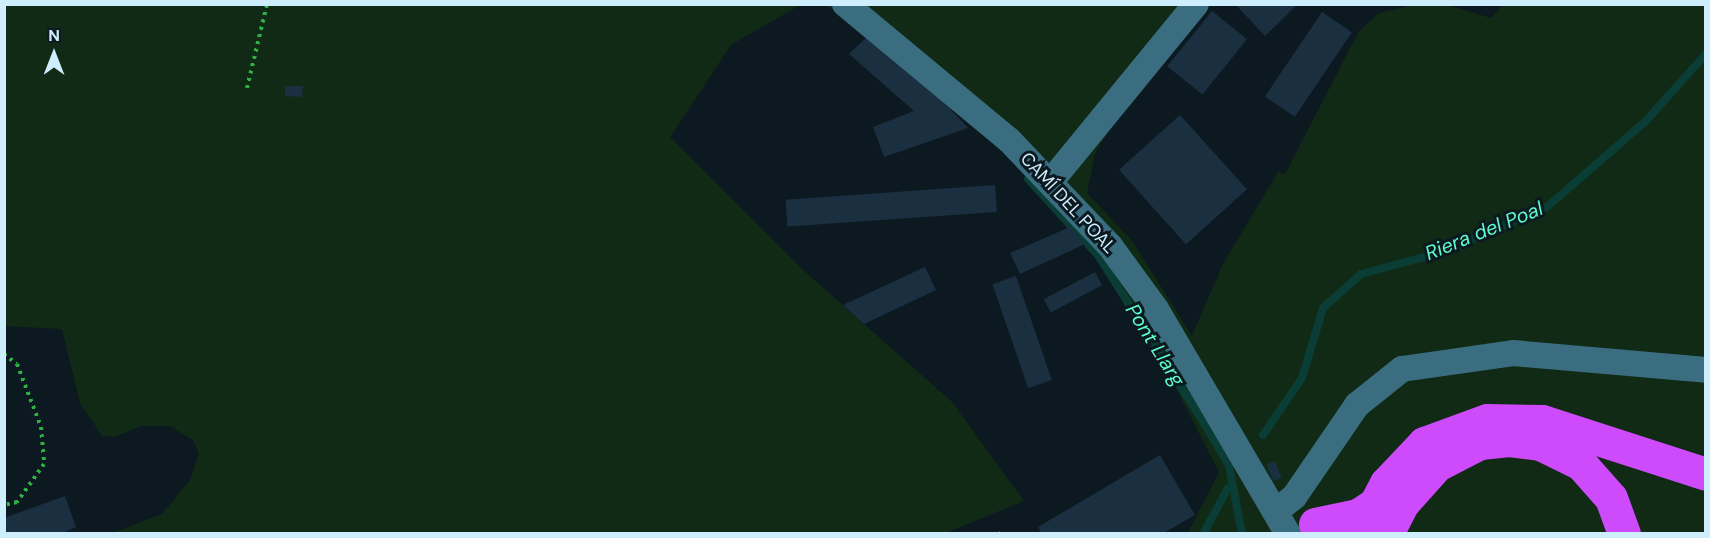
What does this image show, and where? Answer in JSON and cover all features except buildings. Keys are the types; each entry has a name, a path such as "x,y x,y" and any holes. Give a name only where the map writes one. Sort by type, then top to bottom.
{"highway":[{"path":"1373,524 1424,443 1486,420 1542,421 1706,474"},
{"path":"1373,524 1410,494 1437,465 1480,443 1509,440 1540,444 1581,464 1611,498 1624,534"},
{"path":"1298,525 1358,515 1373,524"}],"street":[{"name":"CAMÍ DEL POAL","path":"845,4 964,100 1052,180 1110,246 1156,309 1241,447 1253,471 1298,525"},
{"path":"1052,180 1196,4"},
{"path":"1298,525 1294,497 1357,405 1402,369 1513,352 1706,370"}],"path":[{"path":"247,88 267,4"},
{"path":"4,354 17,364 41,427 44,464 17,502 4,505"}],"green space":[{"path":"4,5 800,5 731,45 670,137 802,269 952,402 1024,501 943,534 112,533 162,514 190,480 199,453 193,440 170,426 141,426 115,437 102,436 80,403 62,329 5,326"},
{"path":"826,5 1210,5 1114,122 1095,154 1087,193 1133,242 1192,336 1223,264 1278,172 1285,174 1359,31 1379,13 1414,5 1447,5 1491,18 1503,5 1705,5 1705,533 1188,533 1219,472 1159,355 1097,256 1004,147 873,35"}],"waterway":[{"name":"Riera del Poal","path":"1263,435 1302,378 1323,308 1361,274 1443,252 1547,207 1646,121 1706,54"},
{"name":"Pont Llarg","path":"1028,179 1098,255 1229,465 1242,534"},
{"name":"Riera del Poal","path":"1203,534 1228,488"}]}
